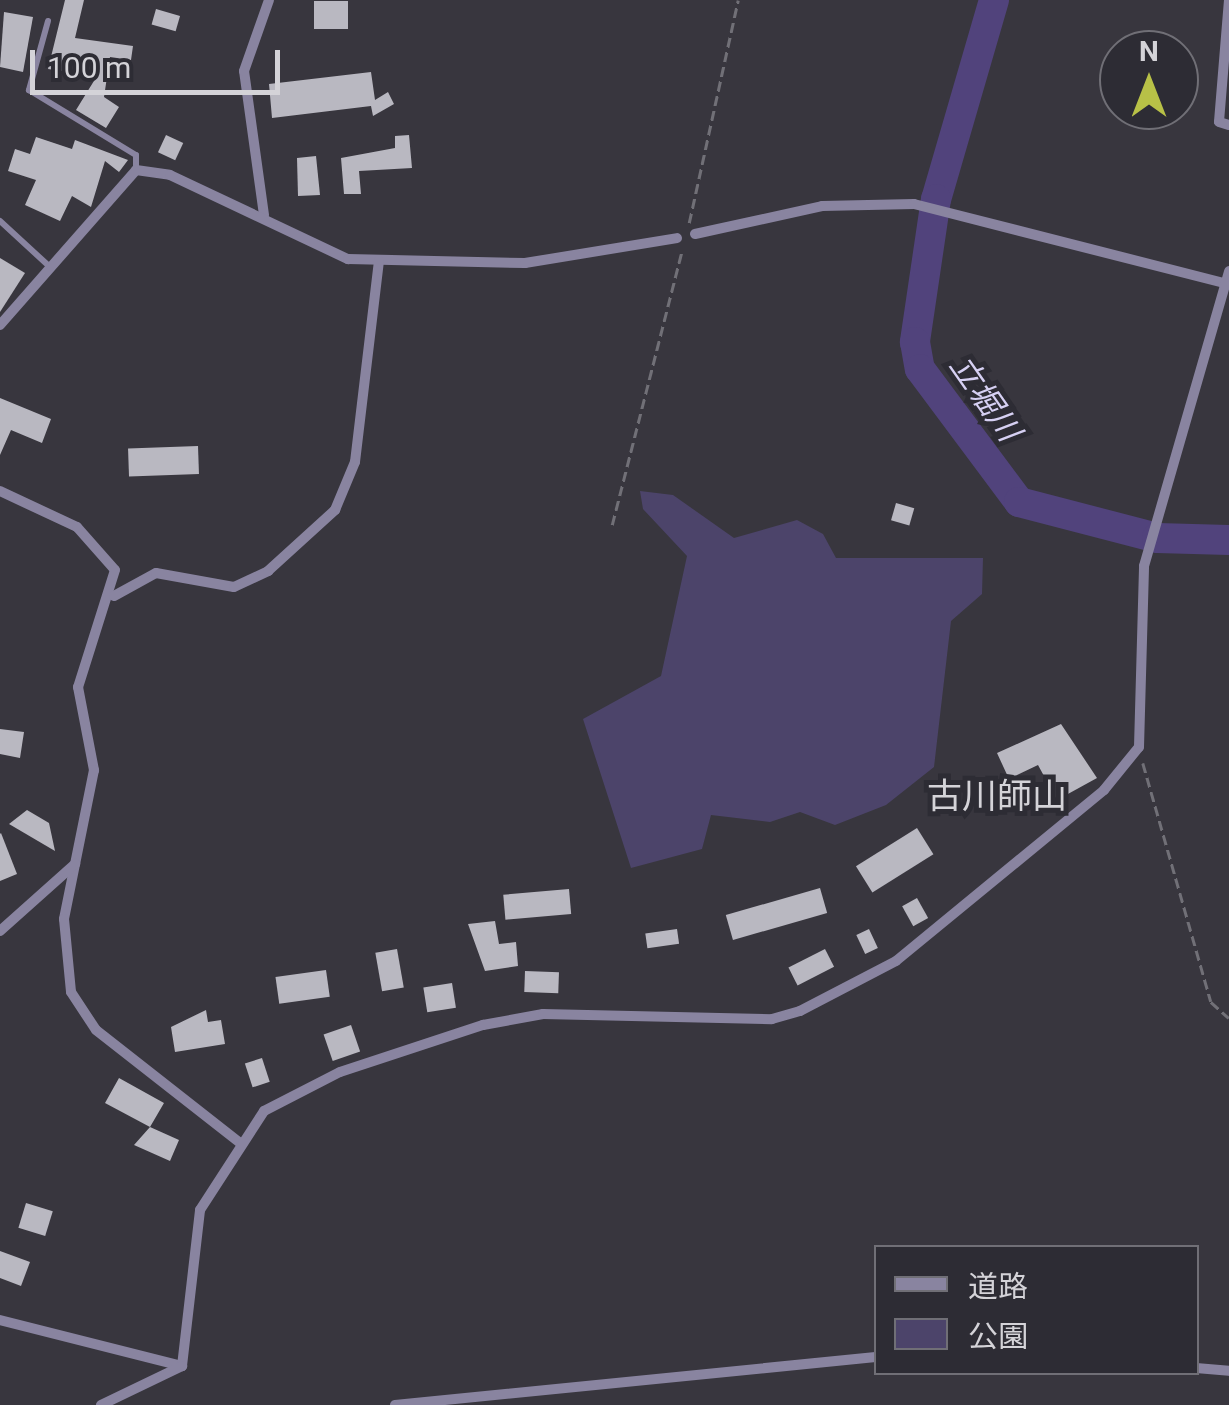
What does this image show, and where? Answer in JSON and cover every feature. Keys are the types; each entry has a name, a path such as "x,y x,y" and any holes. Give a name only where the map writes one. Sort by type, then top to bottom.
{"street":[{"path":"264,215 244,71 269,0"},
{"path":"1229,0 1219,122 1229,125"},
{"path":"0,325 136,170 264,215 319,252 380,260 568,260 678,238"},
{"path":"182,1366 193,1236 214,1178 264,1111 302,1089 483,1025 543,1014 772,1019 829,1000 896,960 1134,760 1144,566 1228,280 970,214 914,204 822,206 695,234"},
{"path":"114,596 156,573 234,587 268,571 334,510 355,462 380,260"},
{"path":"0,491 102,547 115,570 114,596 78,687 94,770 64,920 71,992 96,1030 240,1142"},
{"path":"0,931 76,864"},
{"path":"0,1320 182,1366"},
{"path":"395,1405 874,1357"},
{"path":"100,1405 182,1366"},
{"path":"1199,1368 1229,1371"}],"lane":[{"path":"48,20 28,90 136,155 136,170"},
{"path":"0,221 50,268"}],"path":[{"path":"612,525 738,0"},
{"path":"1134,760 1154,779 1212,1002 1229,1018"}],"green space":[{"path":"640,491 673,495 734,538 797,520 823,534 836,558 983,558 982,594 951,621 934,767 886,805 835,825 800,812 770,822 711,815 702,849 631,868 583,719 661,676 687,556 643,509"}],"building":[{"path":"65,0 84,0 75,38 133,46 131,60 110,57 104,97 119,107 106,128 76,110 97,76 48,69"},
{"path":"314,1 348,1 348,29 314,29"},
{"path":"156,9 180,16 176,31 152,24"},
{"path":"4,12 33,17 23,72 0,67"},
{"path":"371,72 375,100 388,92 394,104 373,116 371,106 272,118 269,84"},
{"path":"166,135 183,143 175,160 158,152"},
{"path":"409,135 412,168 359,171 361,194 344,194 341,158 395,148 395,136"},
{"path":"36,137 72,149 75,140 128,160 119,172 105,161 91,207 72,196 60,221 25,205 36,180 8,171 15,149 30,154"},
{"path":"316,156 320,195 298,196 297,158"},
{"path":"0,258 25,273 0,312"},
{"path":"0,398 51,419 42,443 11,430 0,455"},
{"path":"198,446 199,474 129,476 128,448"},
{"path":"896,503 914,508 909,526 891,520"},
{"path":"1061,724 1097,778 1057,800 1038,765 1009,779 997,753"},
{"path":"0,729 24,732 20,758 0,754"},
{"path":"27,810 49,823 55,851 9,824"},
{"path":"917,828 933,854 872,892 856,866"},
{"path":"0,834 17,874 0,881"},
{"path":"820,888 827,913 733,940 726,915"},
{"path":"569,889 571,914 505,920 503,895"},
{"path":"917,898 928,918 913,926 902,906"},
{"path":"495,921 499,944 516,942 518,966 485,971 468,924"},
{"path":"677,929 679,944 647,948 645,933"},
{"path":"869,929 878,948 865,954 856,935"},
{"path":"397,949 404,987 382,991 375,953"},
{"path":"825,949 834,967 798,985 788,968"},
{"path":"326,970 330,997 279,1004 275,977"},
{"path":"525,971 559,972 558,993 524,992"},
{"path":"452,983 456,1008 427,1012 423,988"},
{"path":"206,1010 208,1022 221,1020 225,1044 175,1052 171,1027"},
{"path":"351,1025 360,1051 333,1061 324,1034"},
{"path":"262,1058 270,1082 253,1087 245,1064"},
{"path":"119,1078 164,1103 150,1127 105,1103"},
{"path":"150,1127 179,1140 170,1161 134,1145"},
{"path":"26,1203 53,1211 45,1236 18,1228"},
{"path":"0,1251 30,1262 21,1286 0,1278"}],"waterway":[{"name":"立堀川","path":"994,0 936,199 915,342 920,369 1019,502 1157,538 1229,540"}],"district":[{"name":"古川師山","path":"997,797"}]}
